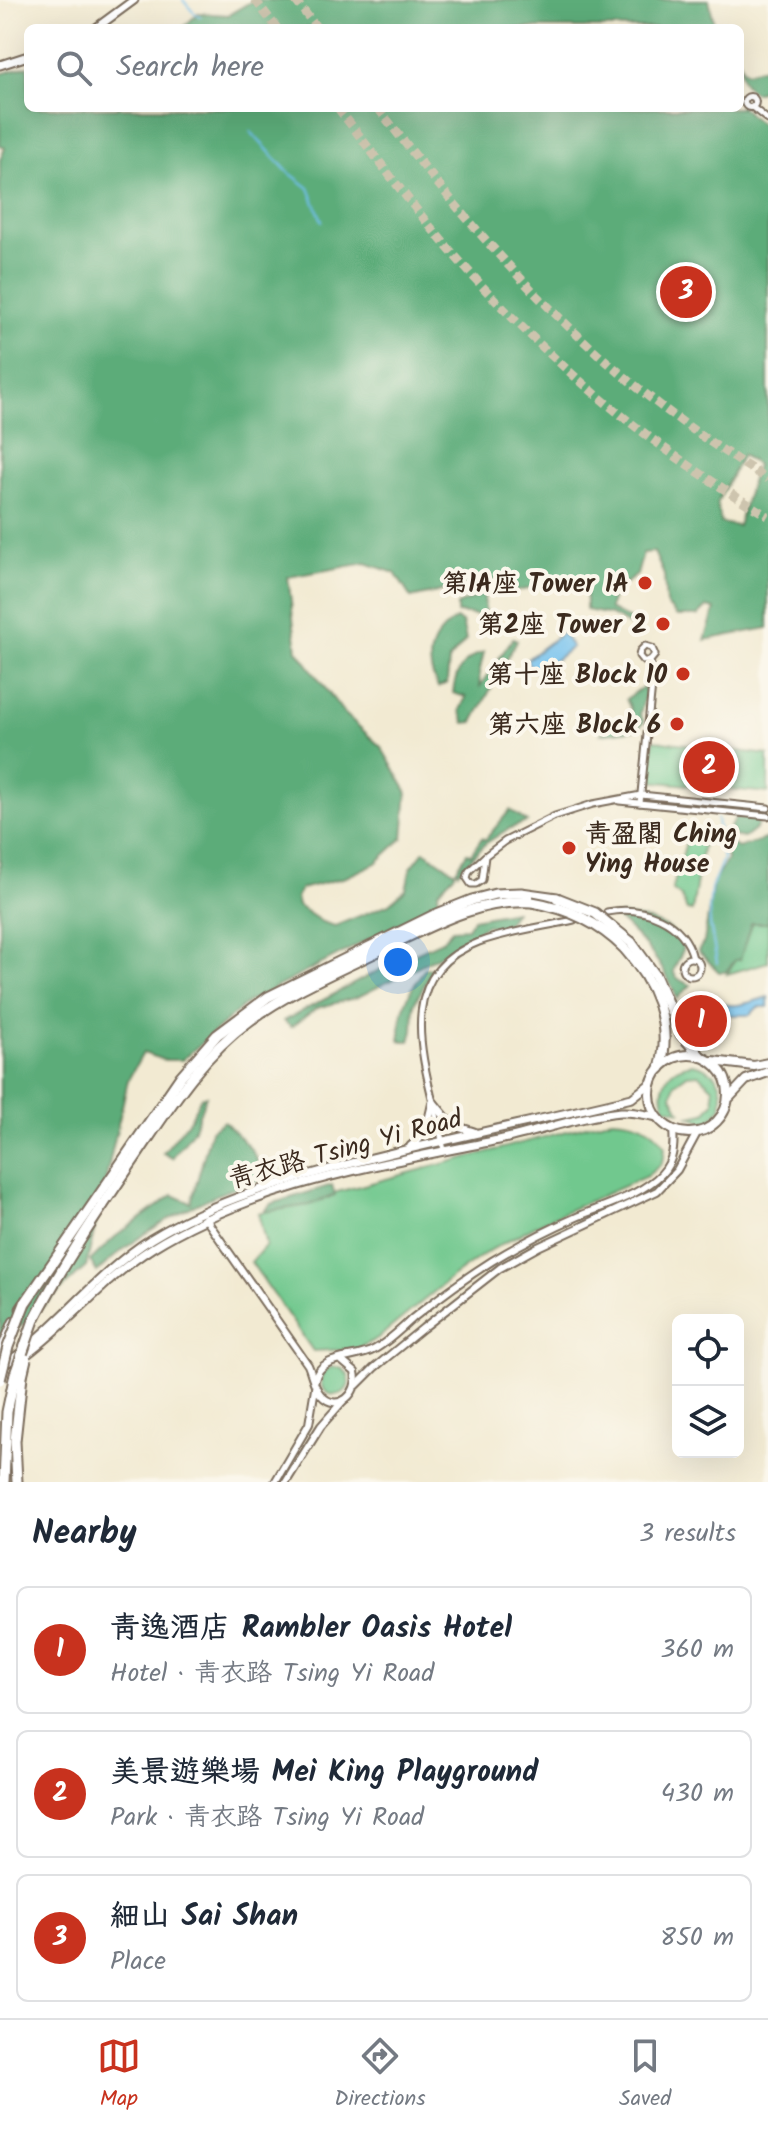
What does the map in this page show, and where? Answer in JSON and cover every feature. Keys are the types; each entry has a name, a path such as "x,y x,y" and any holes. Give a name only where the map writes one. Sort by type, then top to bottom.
{"highway":[{"path":"4,1482 9,1401 34,1320 79,1239 192,1062 217,1035 245,1012 281,990 446,909 472,900 521,893 557,898 595,913 655,975 676,1027 700,1056"},
{"path":"0,1355 25,1303 139,1144 222,1043 259,1014 302,989 473,909 506,902 532,902 579,915 628,945 649,983 664,1021 666,1040 660,1068"},
{"path":"0,1380 8,1347 25,1303"},
{"path":"17,1482 15,1441 18,1404 34,1320"},
{"path":"0,1454 4,1482"}],"main road":[{"path":"101,24 134,0"},
{"path":"0,65 24,57"},
{"path":"768,1063 754,1066 711,1061 700,1056 679,1056 660,1068 651,1083 651,1103 657,1117 673,1130 697,1133 720,1120 729,1097 746,1080 768,1072"},
{"path":"711,1061 723,1074 729,1097"},
{"name":"青衣路 Tsing Yi Road","path":"0,1370 104,1273 151,1239 201,1212 285,1180 405,1149 632,1098 651,1083"},
{"path":"433,1102 452,1125 464,1131 480,1133"},
{"path":"405,1149 425,1133 433,1102"},
{"name":"青衣路 Tsing Yi Road","path":"0,1370 29,1352 105,1282 150,1249 253,1199 444,1151 621,1112 657,1117"}],"street":[{"path":"752,107 768,120"},
{"path":"640,803 652,685 650,661"},
{"path":"485,856 482,880 471,884 468,874 485,856 505,841 555,816 593,804 641,795 768,808"},
{"path":"618,801 768,816"},
{"path":"607,912 631,909 654,915 675,928 687,942 693,958"},
{"path":"444,1151 419,1020 424,992 433,976 459,951 481,941 574,920"},
{"path":"275,1482 309,1424 320,1367 331,1360 354,1357 378,1347 492,1261 654,1180 668,1167 674,1151 673,1130"},
{"path":"286,1482 321,1426 356,1386 399,1347 500,1268 657,1191 677,1170 697,1133"},
{"path":"201,1212 308,1365 323,1398 343,1401"},
{"path":"338,1360 351,1366 355,1372 356,1386"},
{"path":"308,1365 320,1367"}],"green space":[{"path":"254,0 709,0 714,24 187,24 198,13 228,15"},
{"path":"768,66 768,88 755,93 747,87 744,70 747,72"},
{"path":"24,67 24,112 744,112 744,109 768,128 768,628 705,640 715,609 707,607 698,616 677,616 666,604 664,575 654,552 643,553 637,575 615,591 609,609 634,622 633,627 611,615 586,610 586,591 544,586 511,592 487,575 458,587 411,598 395,573 366,563 288,577 297,650 343,712 381,747 407,791 403,838 376,863 346,877 301,889 296,897 298,906 322,922 335,926 389,904 406,889 411,868 424,851 455,872 454,875 438,891 439,903 248,1002 182,1060 165,1060 143,1053 128,1080 86,1267 0,1345 0,160 5,148 0,145 0,74","holes":["742,455 756,465 738,526 721,523 717,503"]},
{"path":"484,594 485,616 457,613 457,605"},
{"path":"456,619 462,622 466,640 449,660 447,683 438,687 431,667 432,649 440,633"},
{"path":"513,638 517,640 473,722 465,723 460,710 466,697 453,693 458,673 471,658 484,652 480,686"},
{"path":"643,687 646,691 640,714 644,722 637,729 601,734 604,730 592,720 598,714 618,729 624,726 632,717 626,699"},
{"path":"654,740 768,755 768,793 649,781"},
{"path":"510,810 527,822 508,829 485,844 458,872 456,870 467,853 471,854 482,838 485,840"},
{"path":"736,817 759,820 756,829 744,838 733,836 730,827"},
{"path":"724,833 727,840 738,848 768,838 768,923 751,923 740,960 735,960 726,972 719,972 698,951 704,942 713,882 727,860"},
{"path":"687,840 703,843 692,911 687,910 681,897 672,890"},
{"path":"515,911 503,928 486,925 439,956 358,997 317,1008 291,1027 284,1021 383,968 442,941 452,929 467,928 473,919"},
{"path":"614,915 653,922 678,937 682,951 675,966 675,976 691,985 677,999 666,974 651,953"},
{"path":"751,923 768,923 768,962 727,974 735,960 740,959"},
{"path":"425,968 433,969 414,1004 410,1041 400,1041 406,1002"},
{"path":"692,1064 713,1073 722,1092 721,1108 707,1123 690,1116 705,1113 714,1102 713,1088 699,1074 686,1075 675,1083 672,1096 680,1111 665,1107 663,1091 667,1078 677,1069"},
{"path":"206,1096 193,1131 172,1158 163,1153 191,1118 200,1098"},
{"path":"612,1119 636,1122 654,1133 665,1145 660,1165 647,1176 542,1222 487,1252 378,1338 357,1349 313,1351 251,1262 266,1245 258,1213"},
{"path":"224,1121 251,1149 263,1170 277,1170 282,1175 232,1189 183,1211 137,1240 97,1272 90,1261 115,1237 173,1195 191,1203 211,1130"},
{"path":"332,1185 335,1195 310,1205 263,1212 271,1204"},
{"path":"335,1367 345,1371 349,1381 345,1391 335,1395 325,1391 321,1381 325,1371"}],"water":[{"path":"562,633 572,647 537,674 526,660"},
{"path":"768,997 768,1007 758,1007 750,1015 727,1015 716,1008 719,1002 737,1005"}],"waterway":[{"path":"183,0 201,17"},
{"path":"251,132 287,171 309,188 322,221"},
{"path":"717,819 723,859 711,888 709,910 717,963"}],"tunnel":[{"path":"255,0 274,24"},
{"path":"295,0 314,24"},
{"path":"341,112 440,238 525,330 641,431 768,516"},
{"path":"381,112 465,216 555,313 653,400 708,441 768,479"}],"place":[{"name":"細山 Sai Shan","path":"686,292"},
{"name":"第1A座 Tower 1A","path":"645,583"},
{"name":"第2座 Tower 2","path":"663,624"},
{"name":"第十座 Block 10","path":"683,674"},
{"name":"第六座 Block 6","path":"677,724"},
{"name":"美景遊樂場 Mei King Playground","path":"709,767"},
{"name":"青盈閣 Ching Ying House","path":"569,848"},
{"name":"青逸酒店 Rambler Oasis Hotel","path":"701,1021"}]}
